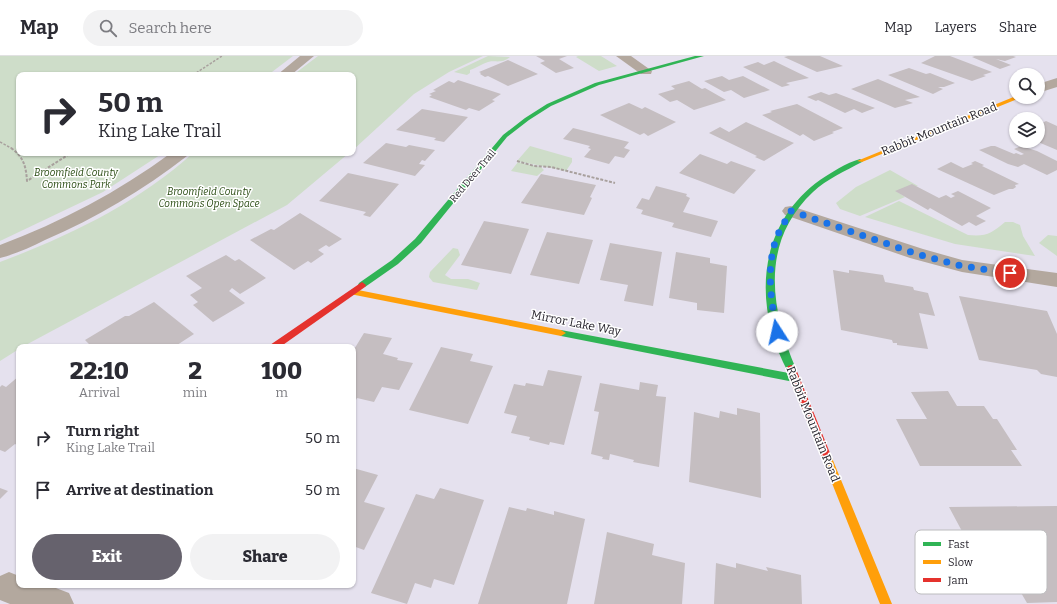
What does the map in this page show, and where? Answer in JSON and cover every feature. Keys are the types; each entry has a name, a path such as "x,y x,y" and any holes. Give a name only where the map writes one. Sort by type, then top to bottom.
{"street":[{"path":"287,72 308,56"},
{"path":"622,56 646,71"},
{"name":"Red Deer Trail","path":"277,344 395,262 418,241 505,136 543,107 567,95 593,85 700,56"},
{"path":"1045,86 1057,82"},
{"name":"Rabbit Mountain Road","path":"886,604 794,378 777,332 770,293 771,260 776,238 791,211 808,192 827,177 852,164 1009,101"},
{"path":"0,252 55,230 100,207 136,186 177,156"},
{"path":"791,211 917,254 962,266 1057,280"},
{"name":"Mirror Lake Way","path":"353,292 794,378"},
{"path":"9,587 58,604"}],"path":[{"path":"198,72 222,56"},
{"path":"0,142 16,149"},
{"path":"21,156 26,165 27,181 66,156"},
{"path":"517,161 534,166 551,167 615,183"}],"green space":[{"name":"Broomfield County Commons Park","path":"0,56 293,56 272,72 16,72 16,156 158,156 103,192 0,241"},
{"path":"318,56 483,56 449,72 414,94 356,147 356,72 297,72"},
{"path":"488,56 510,57 502,61 491,61 486,63 470,70 470,73 467,75 454,72"},
{"path":"601,56 617,66 599,71 576,57"},
{"path":"530,146 572,158 572,162 566,171 517,161"},
{"name":"Broomfield County Commons Open Space","path":"190,156 345,156 287,205 28,344 16,344 16,351 0,361 0,262 52,241 102,216 126,203 172,171"},
{"path":"518,162 541,167 544,170 537,176 511,171"},
{"path":"890,170 918,186 896,191 905,197 860,216 840,209 836,203 856,187"},
{"path":"899,201 968,235 984,235 996,229 1005,222 1013,222 1020,225 1023,236 1035,256 955,244 865,217"},
{"path":"1048,235 1057,236 1057,256 1039,243"},
{"path":"453,248 458,249 460,255 445,275 451,279 468,279 480,283 477,290 433,282 429,277 430,272"}],"building":[{"path":"536,56 567,56 559,59 574,68 556,73 540,63 545,61"},
{"path":"820,56 843,66 817,72 784,57"},
{"path":"935,56 950,56 992,72 972,81 921,63"},
{"path":"972,57 1016,57 1005,61 996,59 1011,65 1000,69"},
{"path":"508,60 538,74 508,86 488,76 485,77 479,72"},
{"path":"774,61 809,78 786,83 790,85 782,87 743,67 758,62 764,65"},
{"path":"909,68 926,74 930,73 955,83 944,87 938,87 943,89 933,94 888,75"},
{"path":"722,76 729,80 743,76 770,90 744,98 731,90 724,92 704,81"},
{"path":"878,79 920,97 905,100 913,103 895,108 851,89"},
{"path":"458,80 501,94 492,100 495,101 479,111 469,108 466,110 429,97 432,95 429,94 436,91 433,90 449,81 454,83"},
{"path":"689,81 726,100 694,110 677,100 670,102 658,94 675,89 671,86"},
{"path":"821,92 829,95 836,93 875,108 862,113 854,109 845,113 818,100 816,101 807,97"},
{"path":"629,103 642,109 645,107 676,122 648,136 644,133 640,135 600,115"},
{"path":"797,104 843,128 814,141 803,134 800,136 762,115 772,112 770,111"},
{"path":"422,109 468,117 444,142 434,140 436,138 396,130"},
{"path":"746,122 794,143 764,161 755,157 757,156 709,133 720,127 729,132"},
{"path":"1045,122 1057,126 1057,150 1045,145"},
{"path":"573,128 629,142 624,148 630,150 624,158 615,156 609,164 584,157 591,149 588,148 590,146 563,139"},
{"path":"386,143 406,147 409,145 435,150 425,161 422,160 419,164 425,165 415,176 363,163"},
{"path":"995,146 1014,154 1016,153 1021,155 1024,154 1014,149 1027,148 1057,161 1057,170 1047,175 1024,164 1018,167 1008,164 979,150"},
{"path":"700,154 727,164 731,161 756,170 734,194 679,173"},
{"path":"975,161 1019,184 1015,185 1016,187 1013,189 1009,189 994,195 937,169 951,162 963,168 973,164 971,163"},
{"path":"348,173 399,184 370,217 363,215 366,212 319,201"},
{"path":"541,174 596,185 584,215 521,203"},
{"path":"912,184 939,198 946,195 951,198 955,196 951,194 958,191 991,208 976,216 986,221 976,226 969,222 962,226 930,208 928,210 895,191"},
{"path":"656,186 687,194 686,196 690,198 683,212 718,221 711,237 672,227 674,223 641,214 643,210 636,208 642,198 649,200"},
{"path":"300,213 342,239 329,247 326,245 318,250 324,254 311,263 308,261 294,270 250,240 271,229 274,230"},
{"path":"484,221 529,229 511,274 461,265"},
{"path":"547,232 593,240 579,284 530,275"},
{"path":"610,243 662,252 653,306 624,301 628,285 600,280"},
{"path":"676,252 710,258 710,263 727,266 724,313 697,310 697,303 669,298"},
{"path":"226,255 235,261 239,259 266,278 240,294 232,288 229,291 245,303 213,322 193,305 198,302 190,295 202,288 186,276"},
{"path":"833,270 849,273 849,270 883,275 885,282 913,287 914,290 928,293 935,316 919,313 928,349 897,345 897,343 893,343 892,340 841,330"},
{"path":"959,296 1047,311 1057,334 1057,377 1041,374 1037,370 979,360"},
{"path":"154,302 194,334 179,344 89,344 85,340 125,316 129,316"},
{"path":"364,333 392,338 383,354 398,358 397,360 413,363 399,390 382,387 374,402 357,398 356,400 356,346"},
{"path":"441,347 473,354 470,361 493,366 468,424 409,410"},
{"path":"548,370 582,376 564,445 550,442 549,445 529,440 530,437 511,433 517,416 504,413 514,384 525,386 526,383 543,386"},
{"path":"16,379 16,444 5,452 0,450 0,387 2,385 6,387"},
{"path":"640,382 658,385 656,396 666,397 659,467 633,462 634,460 610,454 609,460 602,459 603,457 591,454 599,412 594,411 600,383 639,390"},
{"path":"948,391 957,406 984,406 993,419 997,419 1017,450 1011,450 1022,466 920,466 896,419 927,419 911,392"},
{"path":"737,408 760,413 761,498 689,482 694,412 719,418 720,411 737,415"},
{"path":"356,469 378,475 364,502 385,508 364,550 356,547"},
{"path":"0,488 8,491 0,499"},
{"path":"440,488 484,500 454,585 434,579 431,588 415,583 407,604 371,593 416,494 434,499"},
{"path":"1057,506 1057,602 1027,603 1022,594 1047,594 1047,530 961,530 949,507"},
{"path":"509,507 526,511 527,508 554,515 554,511 585,519 567,604 478,604"},
{"path":"607,532 654,544 652,555 685,563 682,604 594,604"},
{"path":"716,563 736,568 736,563 768,571 766,567 801,575 802,604 714,604"}],"traffic: fast":[{"path":"362,285 395,262 418,241 505,136 527,119 549,105 597,84 701,56"},
{"path":"791,369 777,332 771,303 770,276 773,251 781,228 794,208 811,190 833,174 860,161"},
{"path":"561,333 794,378"}],"traffic: slow":[{"path":"860,161 1009,101"},
{"path":"353,292 561,333"},
{"path":"827,458 886,604"}],"traffic: jam":[{"path":"277,344 362,285"},
{"path":"791,369 827,458"}],"route":[{"path":"777,332 770,293 771,260 776,238 791,211 917,254 962,266 1010,273"}]}
